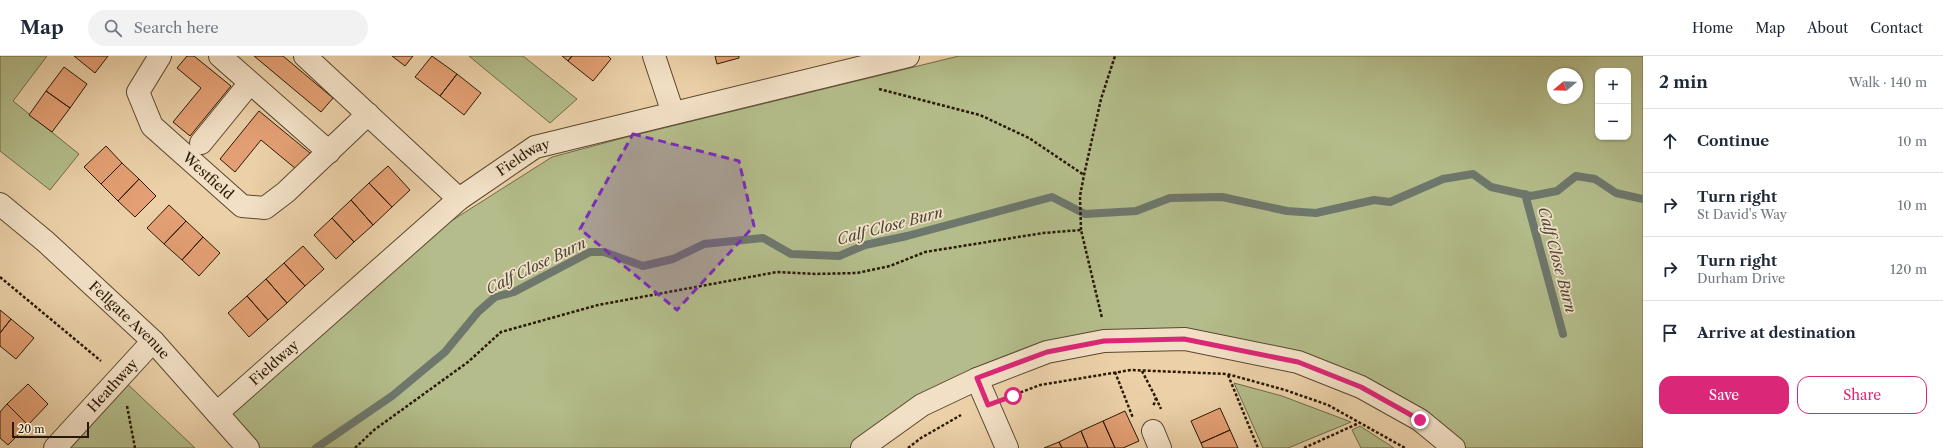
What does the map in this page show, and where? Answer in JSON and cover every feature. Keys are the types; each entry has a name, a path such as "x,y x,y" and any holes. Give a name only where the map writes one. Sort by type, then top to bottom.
{"street":[{"name":"Westfield","path":"160,56 138,92 152,126 242,206 265,208 286,192 368,114"},
{"path":"220,56 329,152"},
{"path":"305,56 459,199"},
{"path":"654,56 673,113"},
{"name":"Fieldway","path":"217,413 459,199 535,147 908,56"},
{"name":"Westfield","path":"201,143 250,83"},
{"name":"Fellgate Avenue","path":"0,204 46,242 153,341 248,448"},
{"path":"862,448 922,405 977,378 1047,352 1104,341 1184,339 1298,362 1361,387 1420,420 1454,448"},
{"name":"Heathway","path":"55,448 121,378 153,341"},
{"path":"977,378 1007,448"}],"path":[{"path":"1104,341 1102,318 1081,230 1080,196 1101,99 1115,56"},
{"path":"853,69 860,81 872,88 980,115 1029,138 1084,175"},
{"path":"355,448 374,430 468,362 501,332 598,305 777,272 815,274 857,273 890,266 925,252 1043,233 1081,230"},
{"path":"0,277 121,378 135,448"},
{"path":"1142,370 1156,398 1152,410"},
{"path":"908,448 921,438 963,414 1040,385 1115,372 1142,370 1227,374 1285,390 1328,405 1405,448"},
{"path":"1115,372 1133,420 1151,432"},
{"path":"1227,374 1258,448"},
{"path":"1304,448 1360,422"}],"highlighted area":[{"path":"633,134 739,161 754,226 677,310 580,229"}],"green space":[{"path":"0,56 47,56 13,101 79,154 50,190 0,151"},
{"path":"469,56 523,56 577,99 550,123"},
{"path":"959,56 1643,56 1643,448 1454,448 1361,387 1184,339 1047,352 862,448 248,448 217,413 437,230 552,157 623,138"},
{"path":"121,378 195,448 55,448"},
{"path":"1234,383 1282,396 1351,422 1288,448 1263,448"},
{"path":"1360,426 1394,448 1361,448 1352,430"}],"building":[{"path":"74,56 108,56 95,73"},
{"path":"187,56 194,56 231,86 190,136 173,122 201,88 177,68"},
{"path":"254,56 283,56 333,98 321,112"},
{"path":"392,56 413,56 405,66"},
{"path":"432,56 457,74 440,96 415,77"},
{"path":"562,56 572,56 568,61"},
{"path":"572,56 608,56 611,59 593,81 568,61"},
{"path":"715,56 739,56 739,58 717,64"},
{"path":"64,67 87,84 70,108 46,91"},
{"path":"457,74 481,93 464,115 440,96"},
{"path":"46,91 70,108 52,132 29,115"},
{"path":"259,111 310,153 296,169 261,140 235,172 220,159"},
{"path":"106,146 122,163 101,184 84,167"},
{"path":"122,163 139,179 118,201 101,184"},
{"path":"388,166 410,190 392,207 369,183"},
{"path":"139,179 156,196 135,217 118,201"},
{"path":"369,183 392,207 373,225 351,200"},
{"path":"351,200 373,225 354,242 332,218"},
{"path":"169,205 186,221 164,244 147,228"},
{"path":"332,218 354,242 336,259 314,235"},
{"path":"186,221 203,237 182,260 164,244"},
{"path":"203,237 220,253 199,276 182,260"},
{"path":"303,246 324,269 305,286 284,263"},
{"path":"284,263 305,286 287,303 266,279"},
{"path":"266,279 287,303 268,320 247,296"},
{"path":"247,296 268,320 249,337 228,313"},
{"path":"0,310 11,319 0,333"},
{"path":"11,319 34,338 16,359 0,346 0,333"},
{"path":"28,384 48,404 28,425 7,404"},
{"path":"7,404 28,425 8,445 0,438 0,412"},
{"path":"1220,408 1230,430 1201,443 1191,421"},
{"path":"1125,411 1139,441 1123,448 1115,448 1103,421"},
{"path":"1103,421 1115,448 1088,448 1081,431"},
{"path":"1230,430 1238,448 1203,448 1201,443"},
{"path":"1081,431 1088,448 1062,448 1059,442"},
{"path":"1059,442 1062,448 1044,448"}],"waterway":[{"name":"Calf Close Burn","path":"316,448 392,396 445,352 478,312 495,297 514,292 590,252 604,252 643,266 673,259 704,244 763,238 791,254 839,256 865,245 907,236 1052,197 1085,214 1136,211 1170,198 1222,197 1287,211 1316,213 1374,200 1390,202 1443,179 1473,174 1491,187 1531,196 1557,191 1576,176 1595,179 1616,193 1643,199"},
{"name":"Calf Close Burn","path":"1525,194 1563,334"}],"route":[{"path":"1013,396 988,405 977,378 1047,352 1104,341 1184,339 1298,362 1361,387 1420,420"}]}
